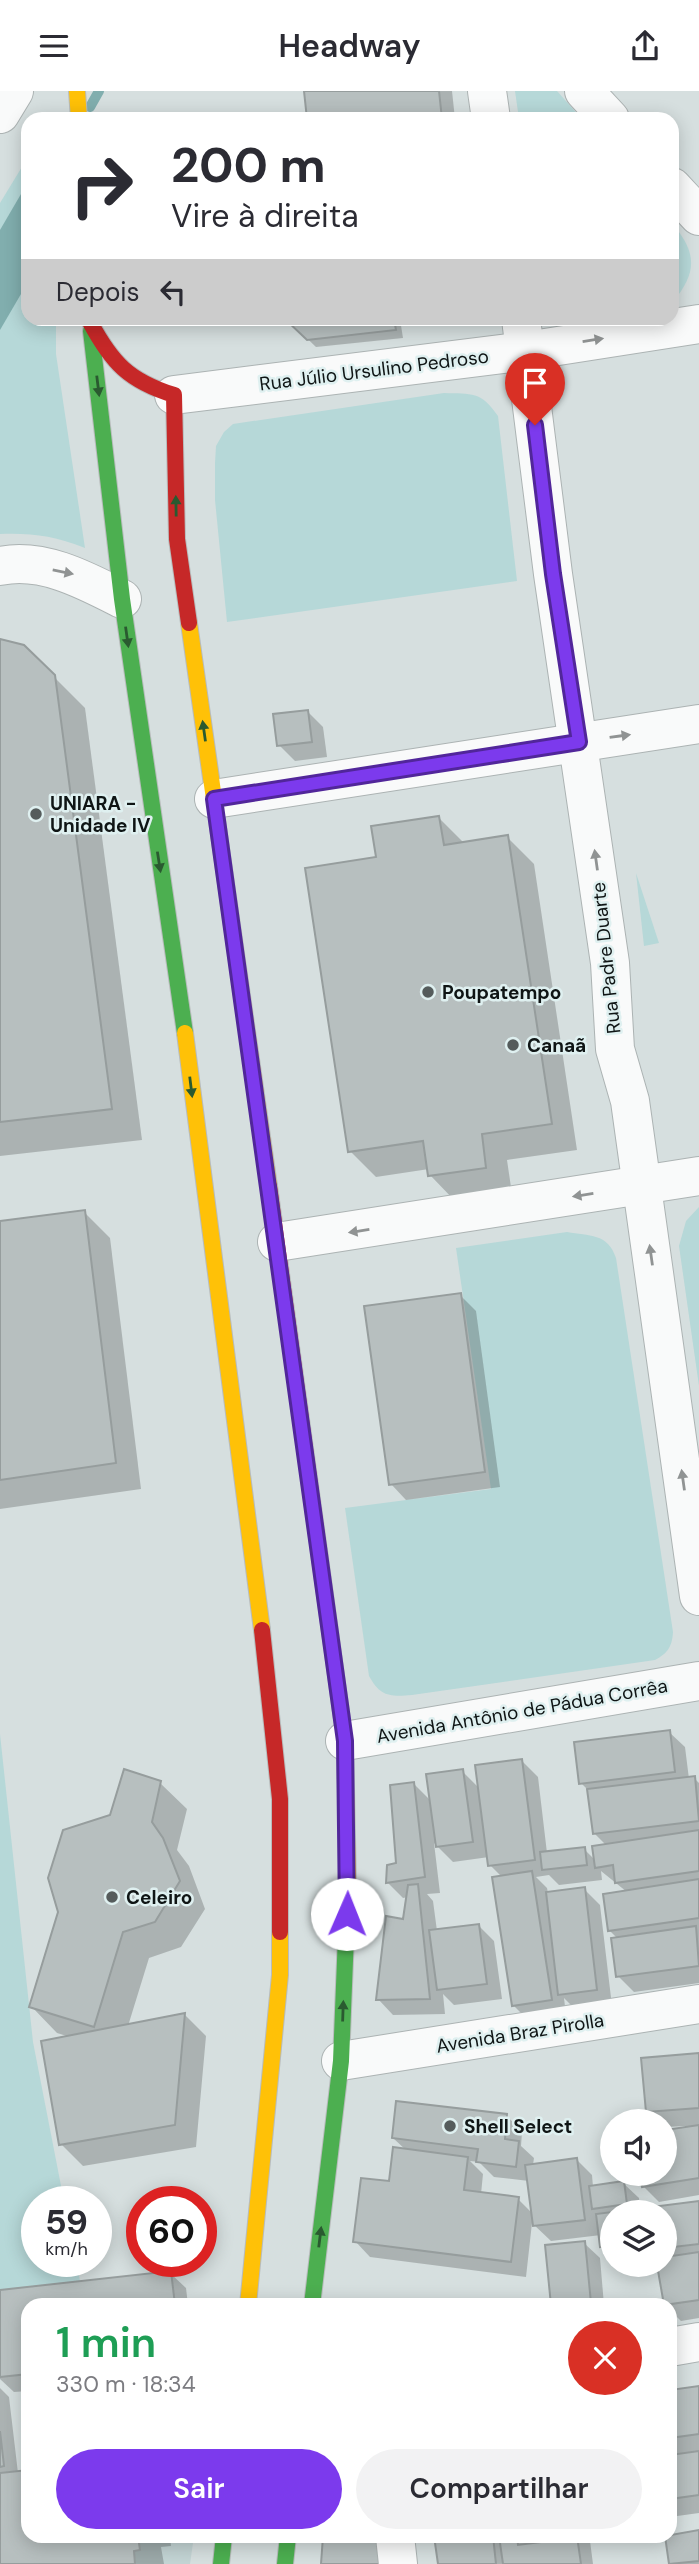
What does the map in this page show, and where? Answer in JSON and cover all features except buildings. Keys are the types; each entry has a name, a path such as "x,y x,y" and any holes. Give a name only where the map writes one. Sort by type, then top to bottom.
{"main road":[{"path":"77,91 78,112"},
{"path":"91,326 122,599 182,1013 258,1592 280,1799 280,1975 249,2298"},
{"path":"93,326 106,352 119,365 148,387 174,395 177,539 345,1741 348,1890 341,2061 313,2298"},
{"path":"220,2564 223,2543"},
{"path":"285,2564 287,2543"}],"street":[{"path":"0,114 14,91"},
{"path":"487,91 491,112"},
{"path":"584,91 604,112"},
{"path":"679,195 699,216"},
{"name":"Rua Júlio Ursulino Pedroso","path":"679,325 699,324"},
{"name":"Rua Júlio Ursulino Pedroso","path":"174,395 523,335 667,326"},
{"name":"Rua Padre Duarte","path":"523,335 553,574 610,963 615,1049 630,1101 699,1596"},
{"path":"0,566 16,563 76,575 122,599"},
{"path":"214,799 699,724"},
{"path":"277,1242 699,1176"},
{"name":"Avenida Antônio de Pádua Corrêa","path":"345,1741 699,1681"},
{"name":"Avenida Braz Pirolla","path":"341,2061 699,2004"},
{"path":"677,2346 699,2342"},
{"path":"396,2543 398,2564"}],"shaded area":[{"path":"515,91 557,91 576,112 518,112"},
{"path":"21,168 21,326 56,326 56,354 85,548 43,536 0,534 0,203"},
{"path":"21,194 21,294 0,330 0,230"},
{"path":"679,233 690,253 691,263 690,272 680,292"},
{"path":"444,393 475,395 486,402 498,416 517,581 227,622 215,500 216,446 224,432 233,424"},
{"path":"636,873 659,943 644,946"},
{"path":"699,1207 699,1386 679,1246 686,1221"},
{"path":"567,1232 603,1240 616,1258 673,1632 670,1646 655,1660 412,1695 386,1694 377,1688 369,1676 345,1508 491,1489 456,1248"},
{"path":"0,1734 33,2042 61,2186 21,2186 21,2277 79,2277 80,2281 0,2290"},
{"path":"21,2471 21,2543 193,2543 190,2564 0,2564 0,2473"}],"waterway":[{"path":"90,107 99,91"}],"traffic: fast":[{"path":"91,331 122,599 185,1033"},
{"path":"313,2298 341,2061 348,1885"},
{"path":"221,2564 223,2543"},
{"path":"285,2564 287,2543"}],"traffic: slow":[{"path":"77,91 78,112"},
{"path":"189,623 269,1186"},
{"path":"185,1033 262,1630"},
{"path":"319,1551 345,1741 348,1885"},
{"path":"249,2298 280,1975 280,1932"}],"traffic: jam":[{"path":"92,326 106,349 123,369 158,390 174,395 177,539 189,623"},
{"path":"269,1186 319,1551"},
{"path":"262,1630 280,1799 280,1932"}],"place":[{"name":"UNIARA - Unidade IV","path":"36,814"},
{"name":"Poupatempo","path":"428,992"},
{"name":"Canaã","path":"513,1045"},
{"name":"Celeiro","path":"112,1897"},
{"name":"Shell Select","path":"450,2126"}],"route":[{"path":"347,1914 345,1741 214,799 579,742 553,574 535,425"}]}
